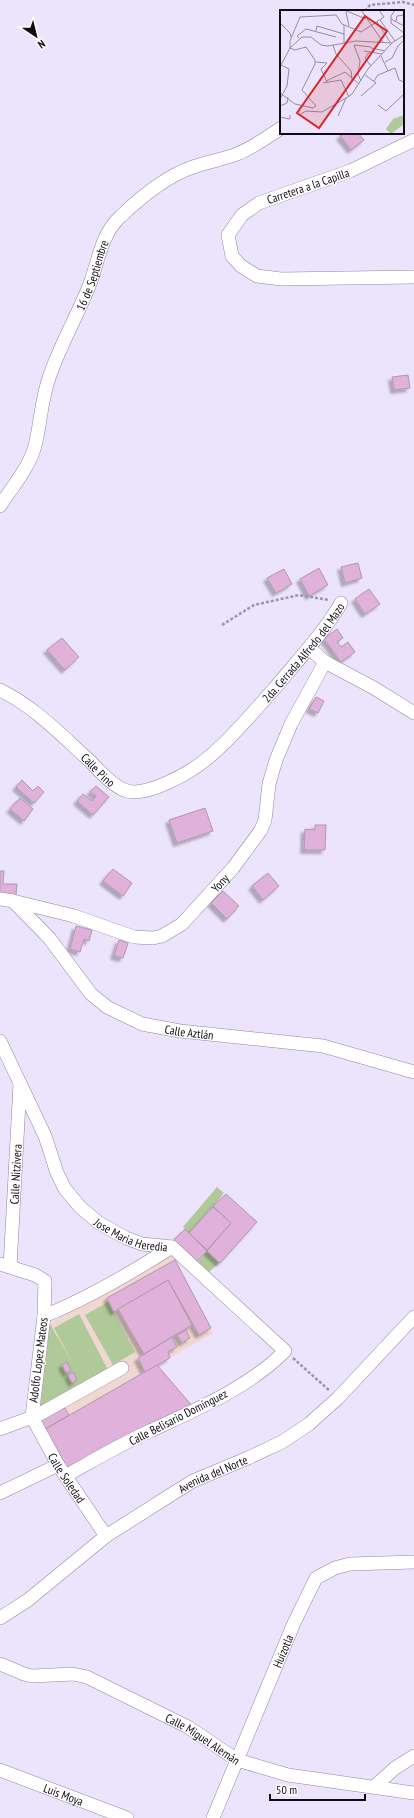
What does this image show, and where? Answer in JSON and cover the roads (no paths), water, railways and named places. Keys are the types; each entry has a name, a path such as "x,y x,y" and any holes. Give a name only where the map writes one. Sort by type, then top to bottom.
{"street":[{"name":"16 de Septiembre","path":"0,506 35,446 42,397 50,374 84,299 103,241 110,229 132,206 171,177 193,167 238,154 267,138 280,129"},
{"name":"Carretera a la Capilla","path":"414,140 350,171 259,203 242,215 228,235 232,256 241,266 257,276 281,279 414,277"},
{"name":"2da. Cerrada Alfredo del Mazo","path":"209,758 238,729 309,648 334,615 341,603"},
{"path":"309,648 325,662 374,688 414,713"},
{"name":"Yony","path":"6,900 74,916 134,937 153,938 162,936 182,924 233,868 260,830 265,820 269,784 276,760 291,724 325,662"},
{"name":"Calle Pino","path":"0,690 15,697 38,713 106,777 123,790 150,790 169,783 209,758"},
{"name":"Calle Aztlán","path":"6,900 50,939 91,994 107,1007 142,1024 194,1033 323,1046 414,1072"},
{"name":"Jose Maria Heredia","path":"0,1041 45,1136 65,1189 80,1207 99,1223 126,1238 142,1244 172,1247 285,1351"},
{"name":"Calle Nitzivera","path":"5,1266 20,1082"},
{"path":"44,1316 75,1302 141,1267 172,1247"},
{"name":"Adolfo Lopez Mateos","path":"0,1429 32,1417 44,1316 45,1281 35,1275 5,1266"},
{"name":"Avenida del Norte","path":"0,1618 28,1600 106,1536 193,1481 282,1442 309,1424 338,1398 414,1317"},
{"name":"Calle Belisario Domínguez","path":"67,1475 104,1454 200,1408 236,1388 260,1374 285,1351"},
{"path":"32,1417 122,1368"},
{"name":"Calle Soledad","path":"32,1417 58,1465 67,1475 106,1536"},
{"path":"0,1493 58,1465"},
{"name":"Huizotla","path":"213,1818 294,1623 316,1578 334,1568 350,1564 414,1562"},
{"name":"Calle Miguel Alemán","path":"0,1664 32,1676 73,1674 87,1677 188,1727 237,1760 288,1775 414,1793"},
{"path":"374,1787 395,1768 414,1756"},
{"name":"Luis Moya","path":"0,1770 127,1818"}]}
